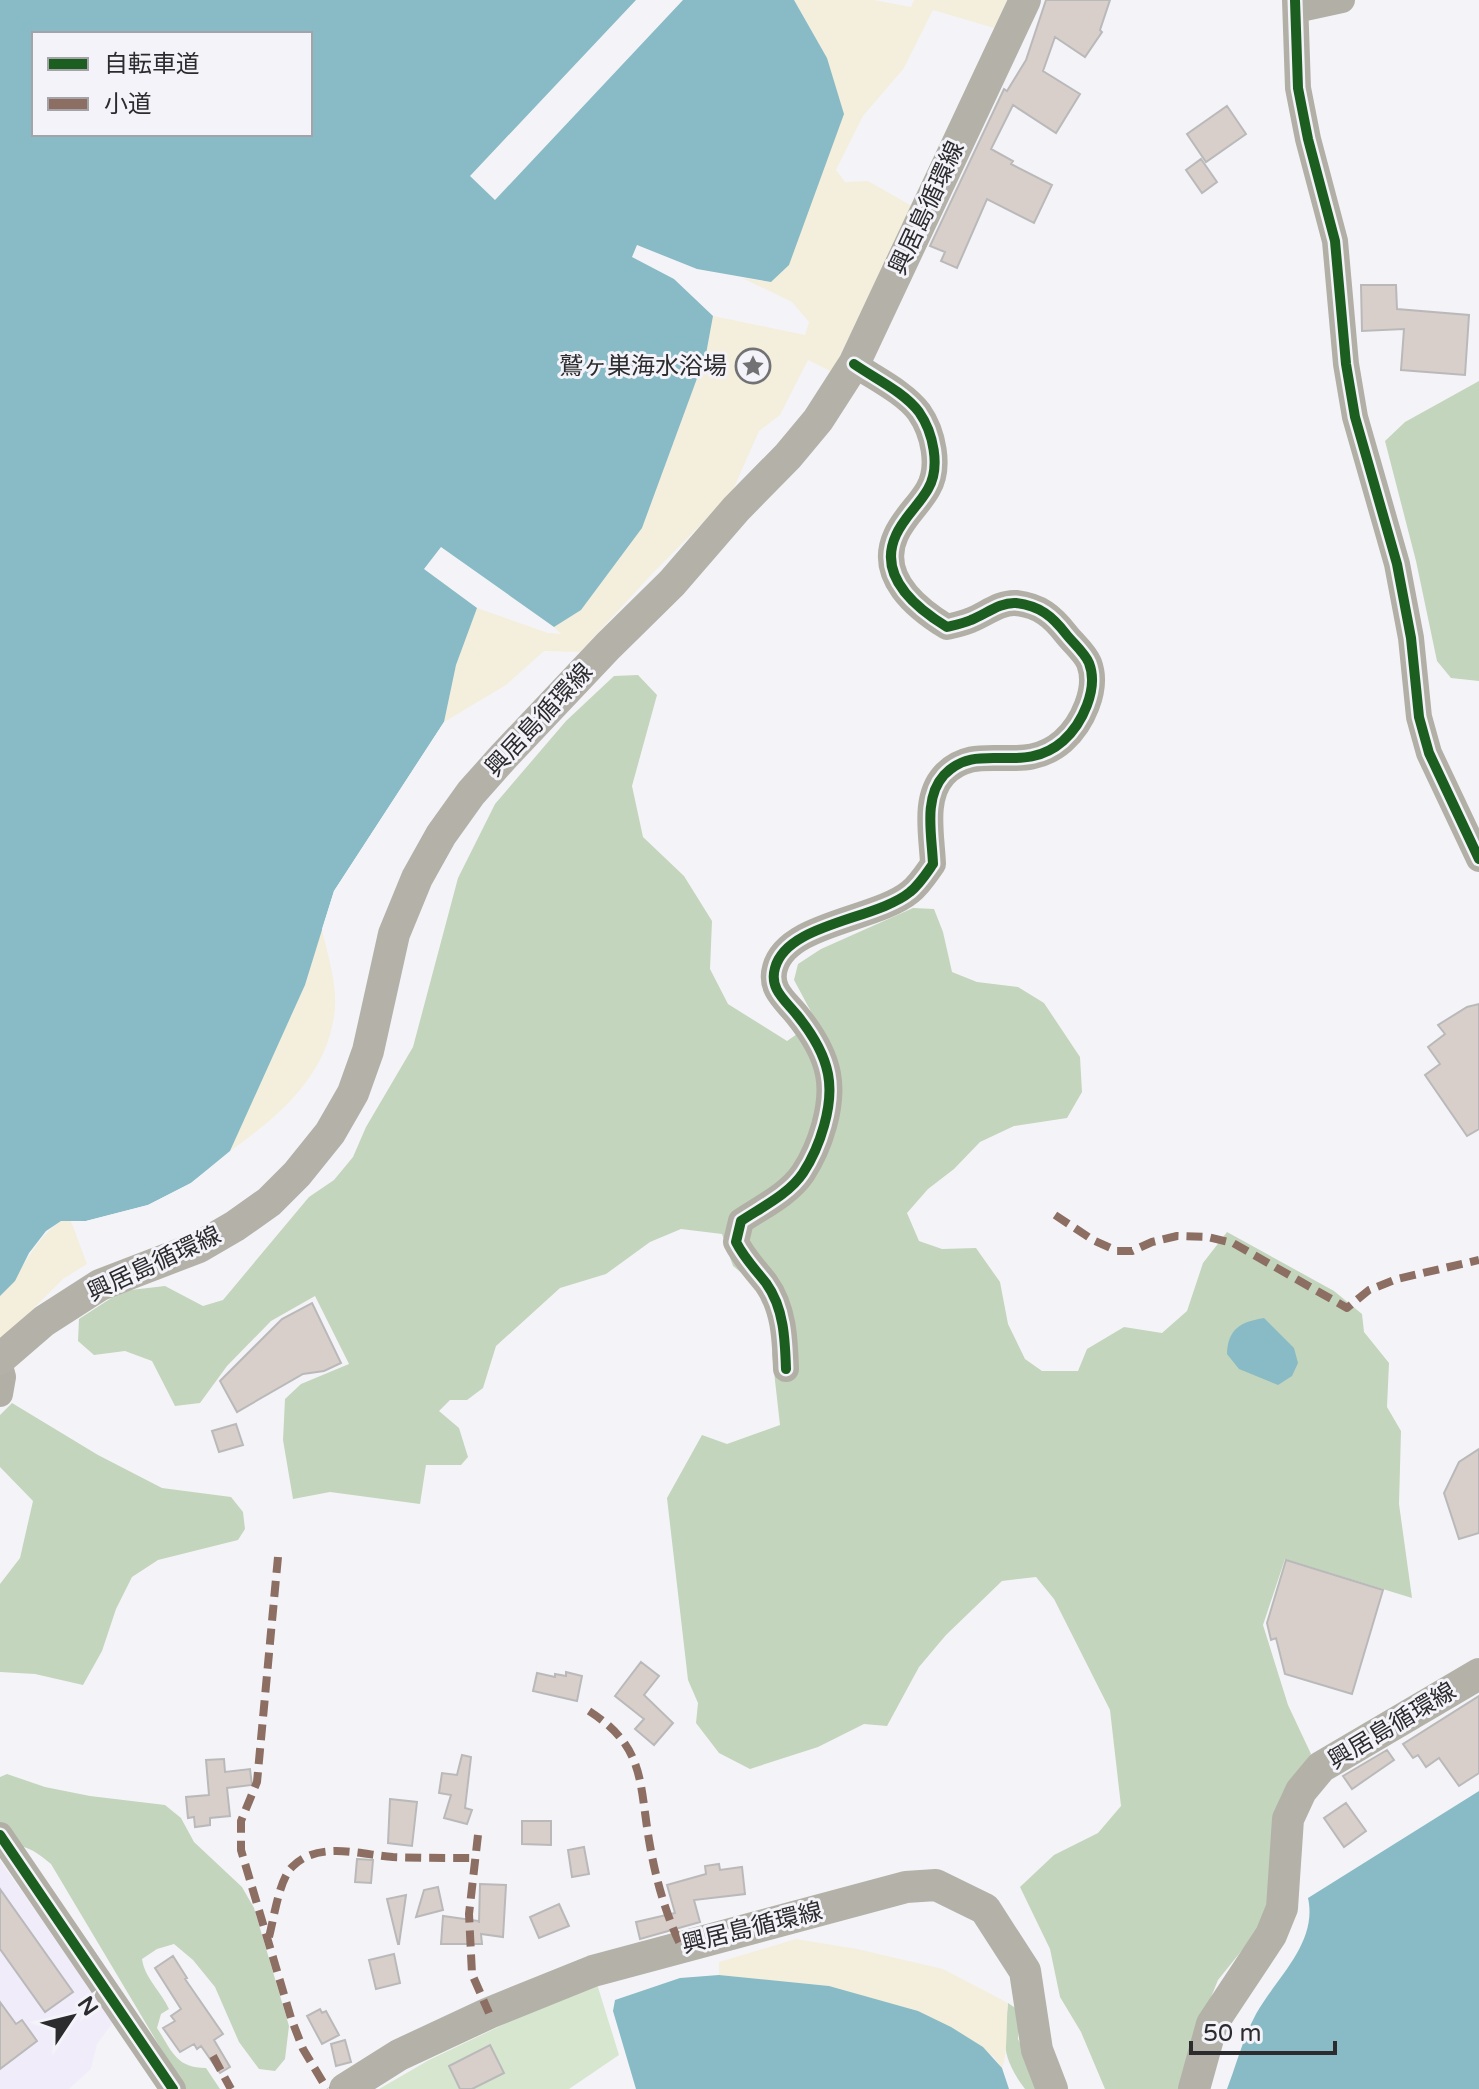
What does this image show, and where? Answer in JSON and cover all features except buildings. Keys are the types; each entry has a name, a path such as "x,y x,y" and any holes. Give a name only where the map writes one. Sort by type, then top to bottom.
{"main road":[{"name":"興居島循環線","path":"0,1359 44,1321 100,1285 199,1247 235,1226 269,1202 297,1174 330,1133 353,1093 368,1051 394,934 417,878 441,835 471,793 504,756 672,583 818,420 854,364 1025,0"},
{"name":"興居島循環線","path":"1194,2089 1212,2024 1271,1935 1282,1908 1288,1819 1301,1791 1321,1767 1479,1674"},
{"name":"興居島循環線","path":"345,2089 399,2055 489,2013 593,1971 906,1887 936,1885 985,1909 1025,1971 1037,2050 1052,2089"}],"street":[{"path":"1342,0 1295,5 1298,88 1335,241 1346,364 1355,417 1397,564 1411,638 1419,717 1429,753 1479,859"},
{"path":"786,1369 785,1330 777,1302 767,1284 745,1260 736,1242 741,1221 784,1193 803,1173 821,1135 828,1107 828,1075 820,1050 796,1014 777,994 774,971 782,952 798,939 908,894 933,864 931,801 941,778 955,765 976,758 1028,759 1049,753 1067,738 1087,705 1092,682 1089,662 1054,618 1037,607 1012,603 947,627 923,613 903,592 891,563 895,536 929,488 935,467 934,451 918,412 900,395 854,364"},
{"path":"0,1366 3,1377 0,1394"},
{"path":"0,1835 173,2089"}],"shaded area":[{"path":"0,1861 114,2021 97,2044 91,2069 69,2089 0,2089"}],"green space":[{"path":"1479,381 1479,681 1451,678 1437,661 1416,561 1385,441 1405,422"},
{"path":"638,675 657,695 632,786 643,837 684,876 712,921 710,969 728,1004 787,1041 816,1021 794,980 798,964 821,949 913,908 934,909 952,972 977,982 1018,987 1044,1003 1080,1057 1082,1092 1067,1118 1014,1126 980,1142 954,1169 928,1189 907,1213 919,1241 942,1249 976,1248 1000,1282 1008,1324 1025,1359 1042,1371 1078,1371 1087,1349 1124,1327 1162,1333 1187,1311 1203,1263 1227,1232 1334,1291 1362,1314 1364,1332 1389,1363 1387,1407 1401,1431 1399,1504 1412,1598 1285,1559 1263,1625 1288,1705 1311,1754 1302,1768 1273,1899 1259,1929 1218,1980 1196,2034 1181,2089 1105,2089 1081,2032 1060,1997 1050,1949 1020,1887 1054,1855 1098,1833 1121,1806 1110,1710 1054,1599 1036,1577 1002,1581 946,1635 919,1667 887,1726 864,1724 818,1747 750,1769 719,1753 696,1723 698,1703 688,1680 667,1498 702,1435 727,1444 780,1425 772,1354 775,1337 768,1303 749,1279 733,1266 722,1234 681,1229 650,1242 606,1274 560,1288 496,1346 483,1388 467,1400 450,1400 439,1411 459,1428 468,1457 461,1465 426,1465 420,1504 330,1492 293,1499 283,1440 285,1399 301,1384 349,1364 315,1296 271,1321 227,1366 200,1403 175,1406 152,1361 125,1351 94,1355 78,1341 79,1319 122,1291 165,1286 203,1306 223,1300 309,1197 334,1180 353,1157 366,1127 413,1047 458,878 495,804 566,721 614,676"},
{"path":"12,1403 98,1455 162,1488 231,1497 243,1512 245,1529 238,1540 158,1560 132,1577 116,1609 102,1651 83,1685 35,1674 0,1672 0,1584 20,1558 33,1501 0,1467 0,1415"},
{"path":"7,1774 45,1787 90,1796 165,1805 181,1818 194,1842 242,1887 254,1908 289,2026 285,2059 275,2071 259,2069 239,2042 215,1987 193,1960 174,1944 157,1949 142,1959 146,1973 169,2009 161,2014 157,2028 176,2057 188,2065 206,2068 220,2089 185,2089 51,1864 27,1848 15,1846 0,1849 0,1777"},
{"path":"597,1984 619,2055 569,2089 379,2089 429,2060 582,1987"},
{"path":"1008,2003 1020,2011 1018,2039 1042,2089 1025,2089 1011,2067 1005,2039"}],"sand":[{"name":"鷲ヶ巣海水浴場","path":"794,0 874,0 911,7 914,0 1007,0 994,28 933,10 904,68 863,116 836,170 845,182 868,181 912,206 832,372 808,360 780,415 759,431 731,494 580,652 544,651 506,685 444,722 456,665 477,608 548,633 561,634 554,627 581,610 642,528 706,354 713,316 805,335 809,322 792,302 742,278 771,282 827,58"},
{"path":"322,929 335,998 331,1032 323,1053 313,1073 284,1107 230,1151 305,985"},
{"path":"61,1221 71,1221 87,1264 63,1279 0,1342 0,1296 43,1237"},
{"path":"796,1939 943,1969 1008,2003 1002,2068 993,2056 873,1999 829,1986 719,1975 719,1962"}],"water":[{"path":"0,0 794,0 827,58 844,114 789,265 771,282 697,269 637,245 632,257 674,279 713,316 706,354 642,528 581,610 554,627 441,547 424,569 477,608 456,665 444,722 334,891 305,985 230,1151 191,1183 148,1205 86,1221 61,1221 46,1231 29,1253 15,1281 0,1296"},
{"path":"1264,1318 1294,1348 1298,1363 1292,1376 1278,1385 1239,1369 1227,1354 1230,1338 1237,1328"},
{"path":"1479,1791 1479,2089 1227,2089 1256,2014 1301,1945 1307,1930 1308,1898"},
{"path":"719,1975 829,1986 918,2011 983,2047 1002,2068 1009,2089 636,2089 613,2011 615,2000 680,1978"}],"pier":[{"path":"636,0 683,0 495,200 470,176"},
{"path":"448,720 337,892 324,937 322,929 334,891"},
{"path":"237,1147 233,1154 193,1186 150,1208 87,1225 72,1225 71,1221 86,1221 148,1205 191,1183"}],"marked path":[{"path":"1055,1215 1093,1240 1117,1251 1132,1251 1177,1236 1208,1237 1233,1243 1347,1308 1369,1290 1397,1279 1479,1260"},
{"path":"278,1557 257,1782 241,1821 241,1850 291,2018 303,2049 327,2089"},
{"path":"589,1711 621,1738 636,1767 658,1881 681,1946"},
{"path":"478,1835 469,1914 472,1974 489,2013"},
{"path":"269,1937 287,1873 314,1854 341,1851 393,1857 474,1858"},
{"path":"213,2056 231,2089"}],"cycle path":[{"path":"1295,0 1298,88 1335,241 1346,364 1355,417 1397,564 1411,638 1419,717 1429,753 1479,859"},
{"path":"786,1369 784,1335 777,1303 736,1242 741,1221 783,1194 803,1173 824,1125 829,1086 826,1066 816,1043 776,988 775,968 783,953 796,941 895,901 913,889 933,864 931,806 937,784 944,775 957,765 971,760 1016,758 1048,751 1070,734 1082,716 1092,684 1092,673 1085,656 1056,622 1039,609 1010,603 947,627 923,610 903,589 896,577 891,550 899,529 932,480 934,450 924,420 913,405 854,364"},
{"path":"0,1835 173,2089"}],"place":[{"name":"鷲ヶ巣海水浴場","path":"753,366"}]}
